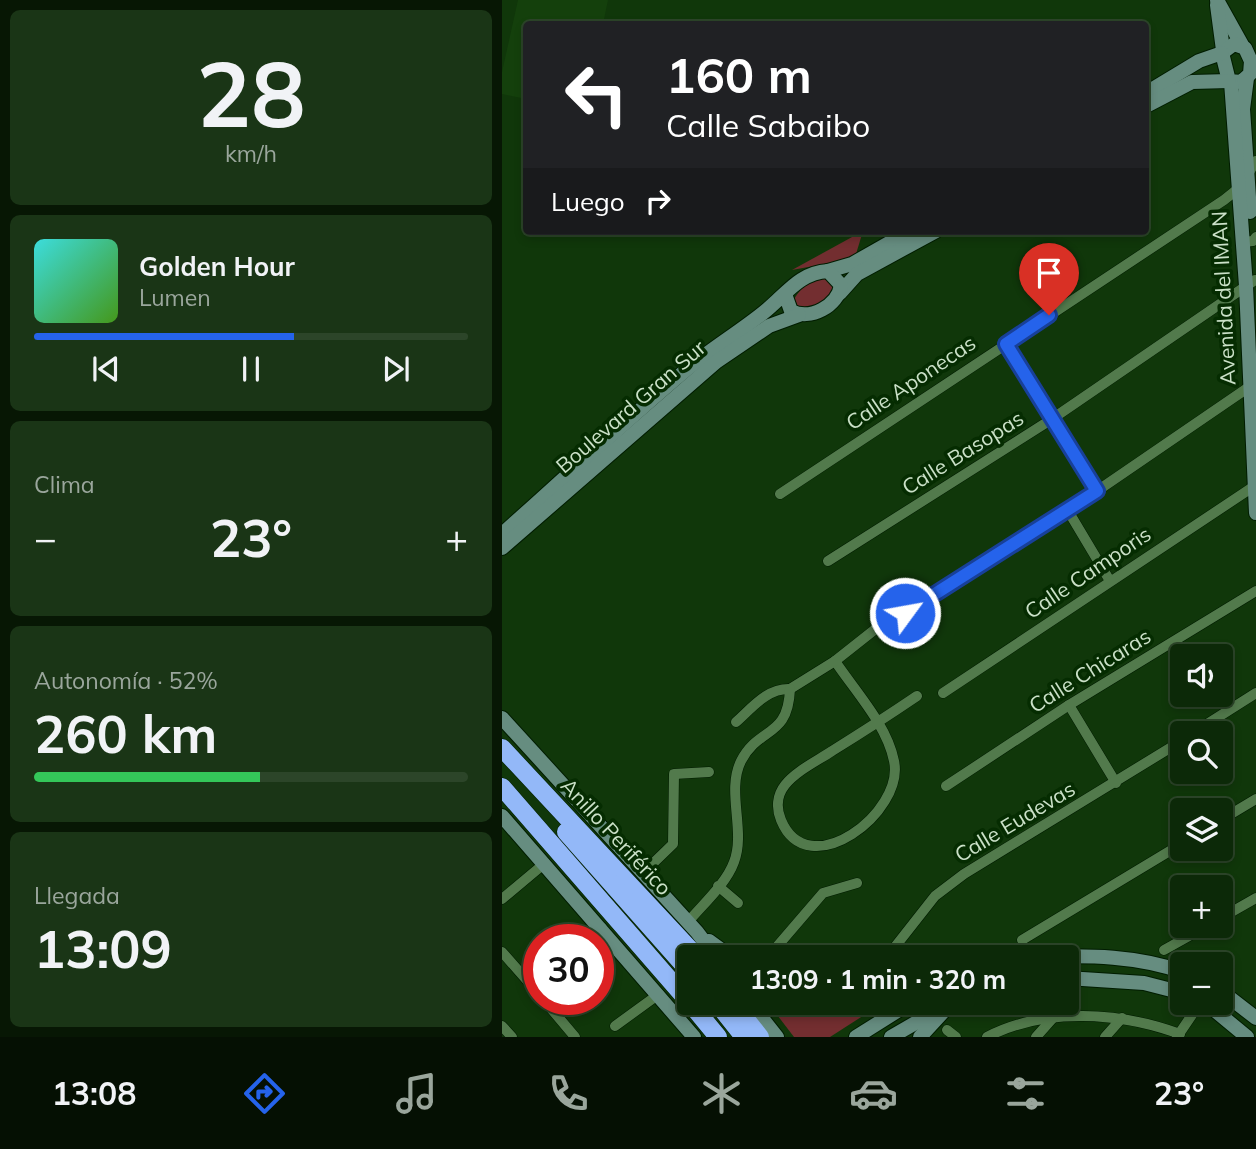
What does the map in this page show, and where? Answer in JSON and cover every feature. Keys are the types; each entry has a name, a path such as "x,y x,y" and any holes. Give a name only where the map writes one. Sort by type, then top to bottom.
{"highway":[{"path":"502,736 506,756 677,957"},
{"name":"Anillo Periférico","path":"506,756 686,945"},
{"path":"502,778 677,974"},
{"path":"502,787 677,987"},
{"path":"700,1015 718,1037"},
{"path":"713,1015 730,1037"},
{"path":"727,1015 744,1037"},
{"path":"743,1015 760,1037"}],"main road":[{"path":"1217,0 1248,48"},
{"path":"1217,0 1222,51"},
{"path":"1149,91 1199,61 1234,44 1248,48"},
{"name":"Avenida del IMAN","path":"1248,48 1251,74 1243,109 1251,166 1256,513"},
{"name":"Avenida del IMAN","path":"1222,51 1230,81 1239,188 1250,240"},
{"path":"1149,104 1192,82 1230,81 1251,74"},
{"path":"903,235 852,264 804,276 793,283 785,294 787,306 799,315 822,310 857,274 928,235"},
{"path":"828,271 839,279 840,293"},
{"name":"Boulevard Gran Sur","path":"502,548 687,369 785,294"},
{"name":"Boulevard Gran Sur","path":"502,534 723,356 769,326 799,315"},
{"path":"502,718 706,945"},
{"path":"502,816 598,924"},
{"path":"692,927 715,945"},
{"path":"614,942 694,1037"},
{"path":"1079,956 1151,963 1170,968"},
{"path":"1114,980 1115,959"},
{"path":"1079,979 1114,980 1170,991"},
{"path":"1233,996 1256,1002"},
{"path":"1233,1000 1256,1018"},
{"path":"760,1015 777,1037"},
{"path":"856,1037 891,1015"},
{"path":"891,1037 930,1015"},
{"path":"920,1037 940,1015"},
{"path":"1220,1015 1247,1037"}],"street":[{"path":"1239,188 1251,166"},
{"name":"Calle Aponecas","path":"780,494 1239,188"},
{"name":"Calle Basopas","path":"828,561 1052,419 1252,285"},
{"path":"1006,344 1097,491"},
{"path":"905,613 1097,491 1253,384"},
{"name":"Calle Camporis","path":"942,693 1255,485"},
{"path":"1067,509 1110,582"},
{"name":"Calle Chicaras","path":"946,786 1070,705 1256,591"},
{"path":"736,722 763,697 780,688 790,689 835,661 878,627"},
{"path":"835,661 876,723 886,738 895,765 893,786 864,826 851,835 822,846 803,844 783,824 778,810 779,796 785,785 876,723 917,696"},
{"path":"692,927 735,860 736,780 740,763 748,750 779,726 786,716 790,689"},
{"path":"1212,721 1256,693"},
{"path":"1070,705 1116,783"},
{"name":"Calle Eudevas","path":"896,945 935,896 964,874 1170,748"},
{"path":"643,873 672,844 674,774 709,772"},
{"path":"1233,813 1256,799"},
{"path":"1022,940 1170,851"},
{"path":"502,899 545,863"},
{"path":"778,945 823,893 857,883"},
{"path":"718,886 738,904"},
{"path":"1233,911 1256,898"},
{"path":"1164,950 1186,938"},
{"path":"502,953 523,976"},
{"path":"615,1026 659,994"},
{"path":"556,1015 575,1037"},
{"path":"987,1037 1011,1025 1053,1018 1122,1018 1150,1023 1179,1035 1192,1015"},
{"path":"1036,1037 1053,1018"},
{"path":"1105,1037 1122,1018"},
{"path":"502,1026 512,1037"},
{"path":"947,1030 956,1037"}],"shaded area":[{"path":"518,0 608,0 604,21 523,21 523,98 502,94 502,72"},
{"path":"856,235 862,235 856,254 846,260 792,270"},
{"path":"826,277 833,283 827,299 811,307 799,308 794,299 800,290 811,282"},
{"path":"777,1015 864,1015 830,1037 794,1037"}],"route":[{"path":"905,613 1097,491 1006,344 1049,315"}]}
